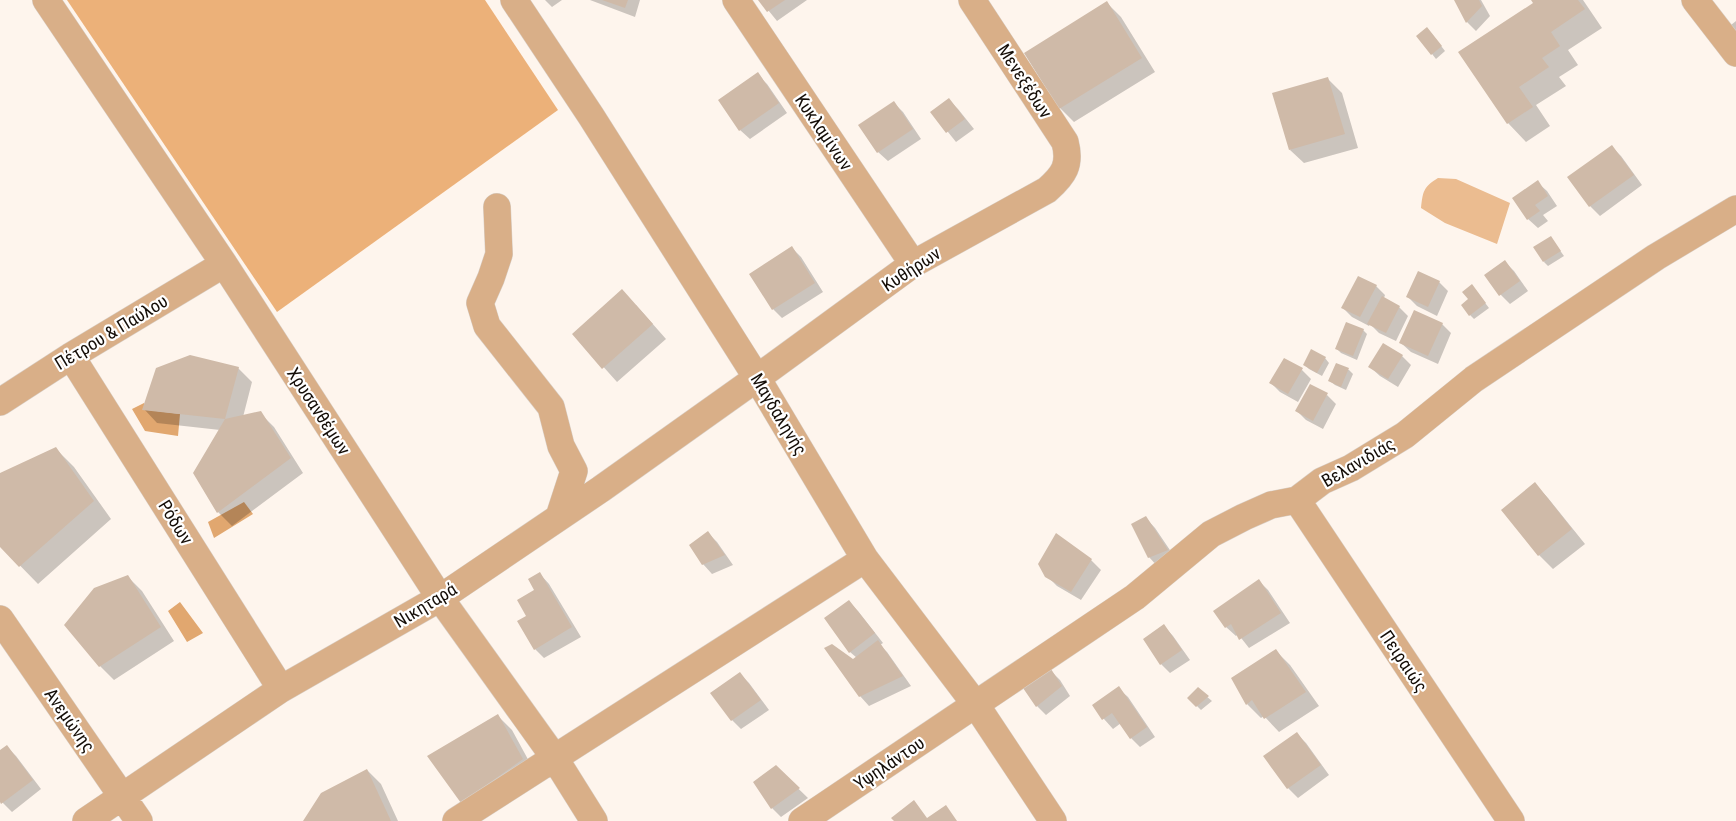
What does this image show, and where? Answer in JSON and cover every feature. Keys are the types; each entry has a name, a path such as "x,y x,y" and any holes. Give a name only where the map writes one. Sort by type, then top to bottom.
{"street":[{"name":"Χρυσανθέμων","path":"46,0 224,264 440,598 554,757 594,821"},
{"name":"Μαγδαληνής","path":"514,0 591,116 757,378 865,559 976,705 1053,821"},
{"name":"Κυκλαμίνων","path":"735,0 913,264"},
{"name":"Μενεξέδων","path":"972,0 1065,142 1068,152 1066,166"},
{"path":"1695,0 1736,53"},
{"name":"Κυθήρων","path":"757,378 913,264 1047,190 1059,178 1066,166"},
{"path":"497,207 499,254 480,303 487,326 551,407 561,446 574,471 560,517"},
{"name":"Βελανιδιάς","path":"976,705 1135,597 1211,534 1271,505 1297,500 1322,481 1351,468 1405,435 1474,379 1656,257 1736,209"},
{"name":"Πέτρου & Παύλου","path":"0,402 71,356 224,264"},
{"name":"Ρόδων","path":"71,356 281,689"},
{"name":"Νικηταρά","path":"86,821 281,689 440,598 560,517 757,378"},
{"name":"Πειραιώς","path":"1297,500 1502,818"},
{"path":"456,821 865,559"},
{"name":"Ανεμώνης","path":"0,619 139,821"},
{"name":"Υψηλάντου","path":"802,821 976,705"}],"shaded area":[{"path":"67,0 485,0 558,110 277,312"},
{"path":"1438,178 1456,179 1510,203 1497,244 1445,223 1421,208 1425,190"},
{"path":"144,403 148,410 180,414 178,436 145,431 132,409"},
{"path":"244,502 253,514 214,538 208,522"},
{"path":"180,602 203,633 187,642 168,611"}],"building":[{"path":"602,0 628,0 625,8"},
{"path":"758,0 785,0 767,12"},
{"path":"1454,0 1479,0 1482,6 1466,23"},
{"path":"1531,0 1578,0 1585,9 1551,32 1560,46 1542,58 1549,67 1519,87 1533,107 1507,124 1458,52 1533,3"},
{"path":"1107,1 1142,58 1059,109 1024,53"},
{"path":"1427,27 1442,46 1431,55 1416,36"},
{"path":"758,72 779,103 739,131 718,100"},
{"path":"1328,77 1345,134 1289,150 1272,93"},
{"path":"949,98 965,119 946,133 930,112"},
{"path":"894,101 913,129 877,153 858,125"},
{"path":"1612,145 1634,175 1589,207 1567,177"},
{"path":"1538,180 1548,196 1535,205 1540,211 1527,220 1512,198"},
{"path":"1551,236 1561,251 1543,262 1533,247"},
{"path":"792,246 815,283 772,310 749,274"},
{"path":"1505,260 1520,281 1499,296 1484,275"},
{"path":"1418,271 1440,281 1428,307 1406,297"},
{"path":"1358,276 1377,285 1360,317 1341,308"},
{"path":"1472,284 1486,303 1469,316 1461,305 1468,299 1462,292"},
{"path":"622,289 653,324 602,369 572,334"},
{"path":"1382,296 1400,306 1386,333 1367,324"},
{"path":"1414,310 1443,323 1428,356 1399,343"},
{"path":"1346,322 1364,329 1353,356 1335,349"},
{"path":"1383,343 1403,355 1388,379 1368,367"},
{"path":"1311,349 1326,357 1317,373 1303,365"},
{"path":"190,355 239,367 225,419 142,410 156,368"},
{"path":"1284,358 1303,368 1288,394 1269,383"},
{"path":"1336,363 1349,368 1341,387 1328,381"},
{"path":"1310,384 1328,393 1313,421 1295,411"},
{"path":"261,411 291,458 217,513 193,473 225,419"},
{"path":"56,447 94,501 19,567 0,547 0,473"},
{"path":"1535,482 1572,529 1538,556 1501,510"},
{"path":"1146,516 1168,550 1148,558 1131,524"},
{"path":"708,531 725,555 702,565 689,545"},
{"path":"1056,533 1092,559 1071,592 1045,577 1038,564"},
{"path":"540,572 572,627 534,650 517,621 526,616 517,600 534,590 528,579"},
{"path":"128,575 161,627 99,667 64,625 94,588"},
{"path":"1259,579 1281,613 1239,640 1231,624 1225,628 1213,611"},
{"path":"849,600 875,633 849,653 824,618"},
{"path":"1164,624 1182,650 1160,665 1143,639"},
{"path":"878,640 903,676 859,697 824,648 832,644 853,659"},
{"path":"1276,649 1306,692 1264,719 1252,700 1246,705 1231,678"},
{"path":"1051,669 1062,686 1036,707 1023,688"},
{"path":"740,672 761,700 731,721 710,693"},
{"path":"1119,686 1147,727 1130,739 1112,713 1102,720 1092,705"},
{"path":"1198,687 1209,696 1196,707 1187,698"},
{"path":"498,714 523,759 461,803 427,756"},
{"path":"1297,732 1321,765 1287,789 1263,756"},
{"path":"7,745 33,780 1,804 0,750"},
{"path":"776,765 800,788 771,809 753,782"},
{"path":"367,769 391,821 303,821 321,793"},
{"path":"914,800 927,818 946,805 957,821 894,821 891,818"}]}
